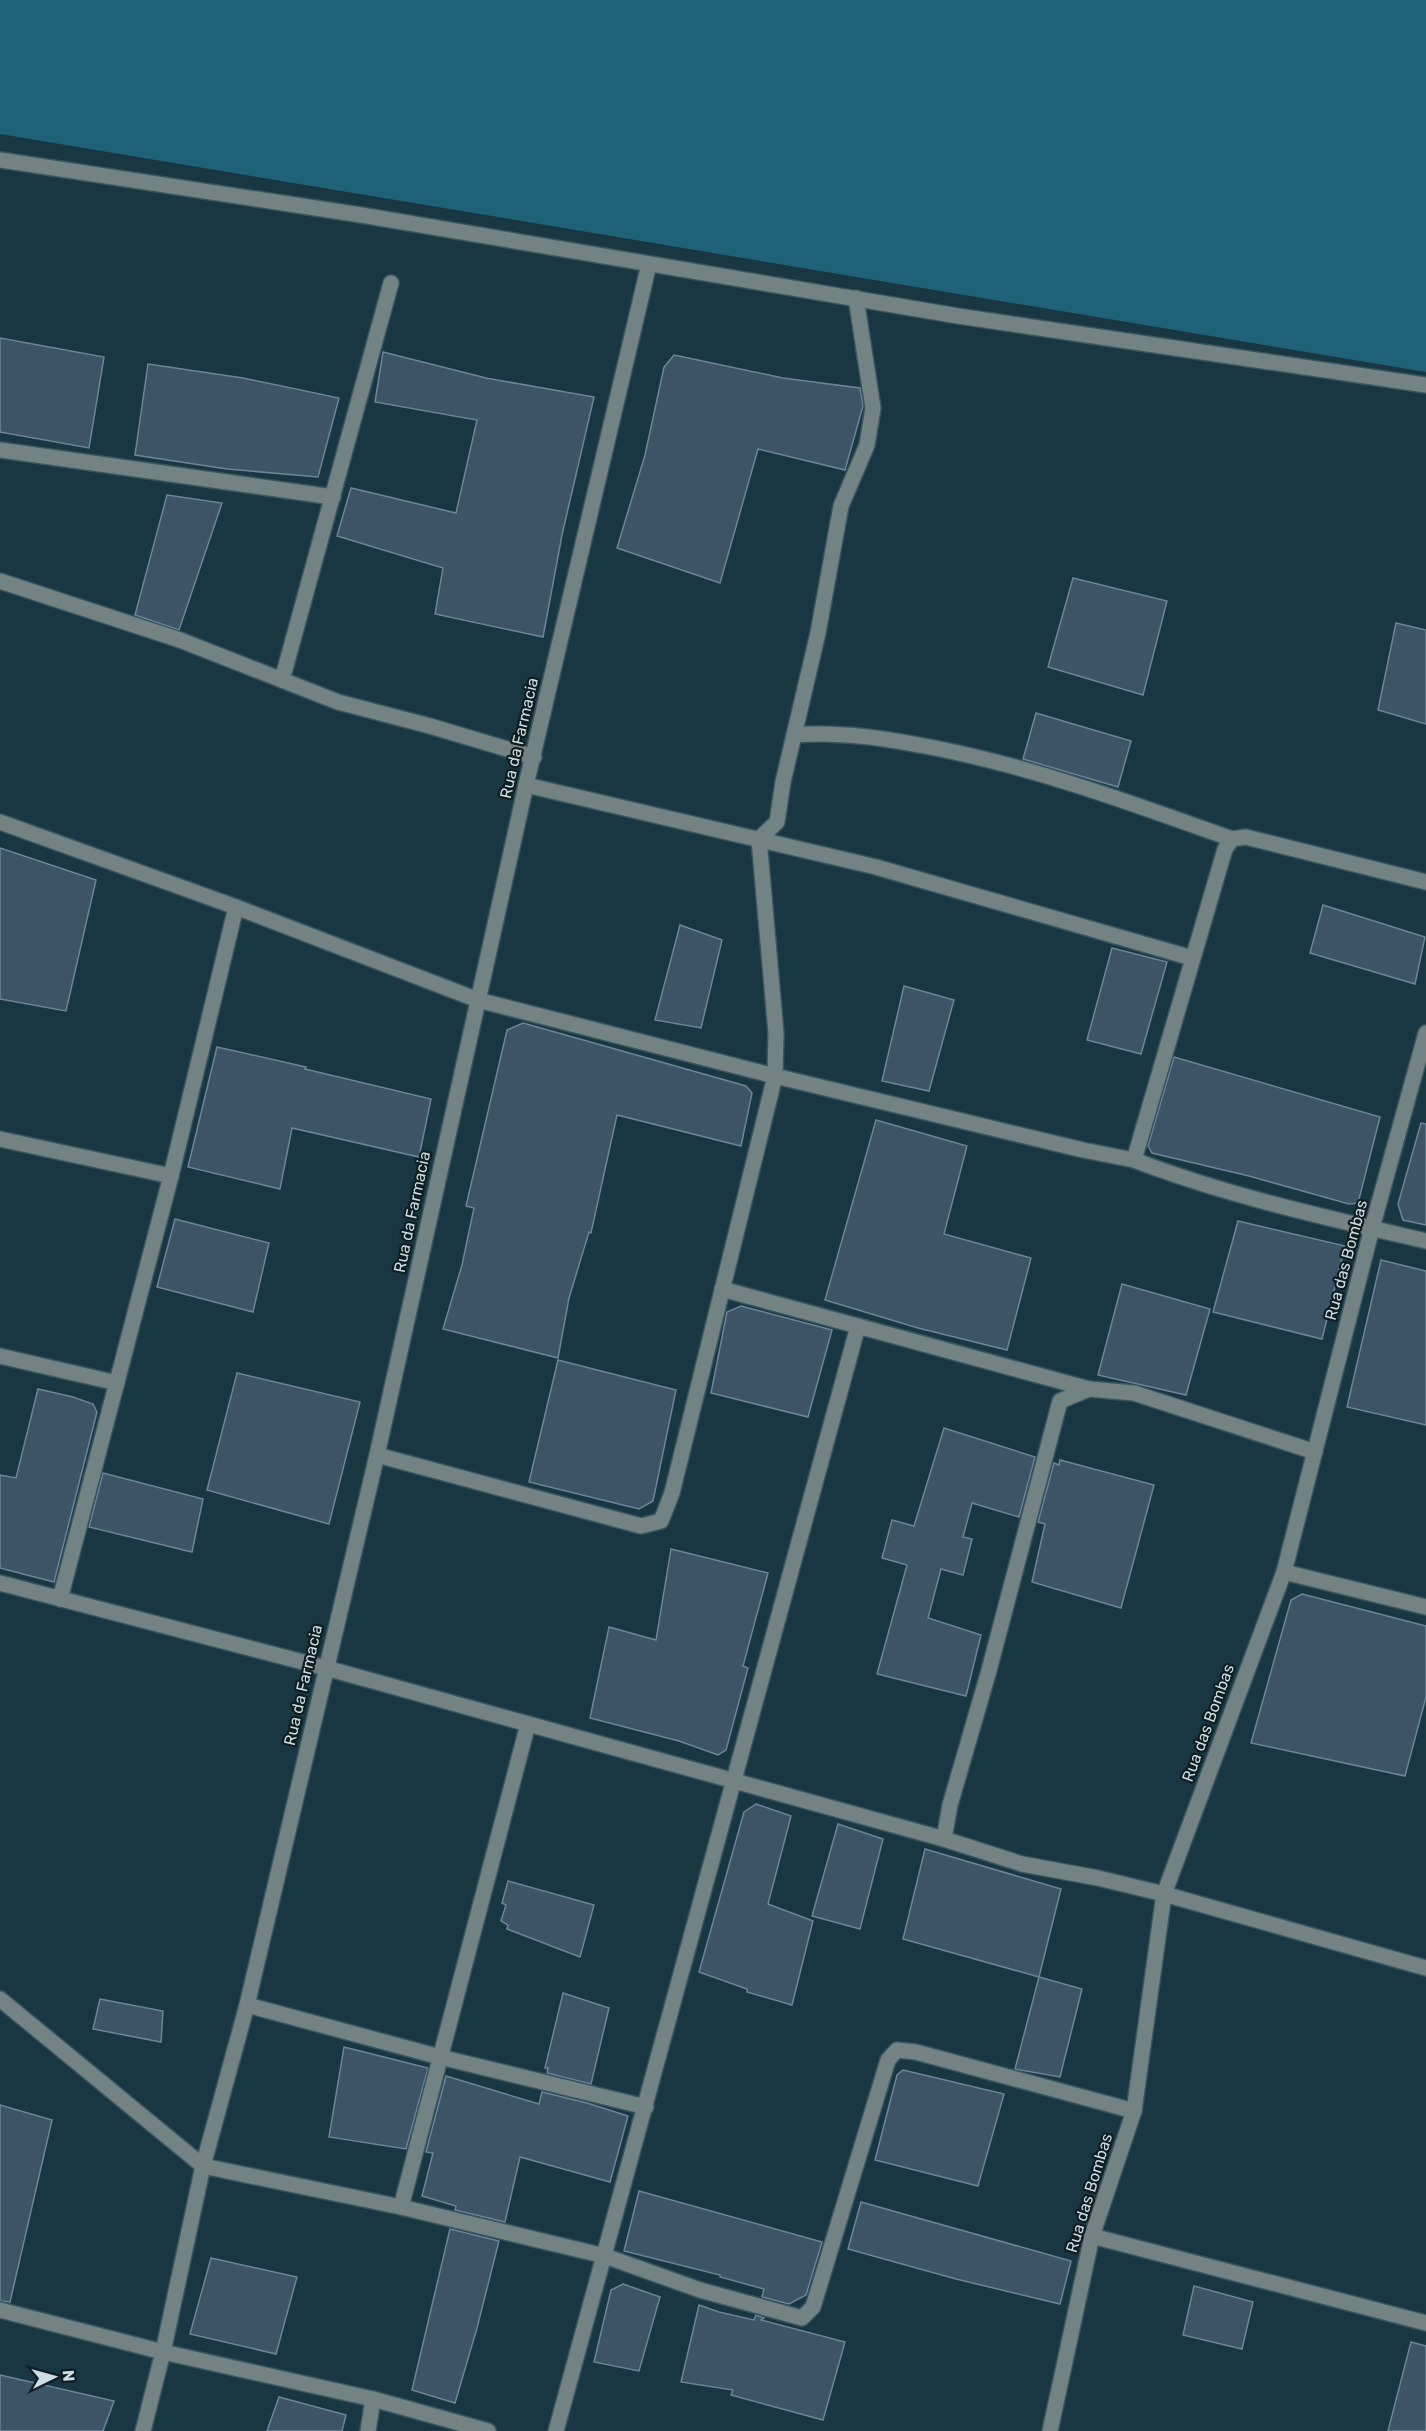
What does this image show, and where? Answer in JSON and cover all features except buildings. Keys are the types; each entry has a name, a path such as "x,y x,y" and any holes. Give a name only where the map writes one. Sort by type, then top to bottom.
{"street":[{"path":"0,160 361,215 856,298 1426,385"},
{"name":"Rua da Farmacia","path":"163,2352 203,2166 247,2005 377,1455 526,785 649,264"},
{"path":"282,680 392,283"},
{"path":"759,839 777,822 794,735 819,633 841,506 867,445 873,408 856,298"},
{"path":"0,450 333,497"},
{"path":"0,581 180,640 338,702 534,757"},
{"path":"794,735 827,732 894,740 995,760 1093,789 1232,839 1246,837 1426,882"},
{"path":"526,785 910,877 1192,958"},
{"path":"0,822 236,907 478,1000 775,1076 1083,1150 1134,1160 1188,1180 1426,1241"},
{"path":"377,1455 641,1526 661,1521 672,1493 775,1076 776,1033 759,839"},
{"path":"1134,1160 1225,849 1232,839"},
{"path":"60,1599 171,1176 236,907"},
{"name":"Rua das Bombas","path":"1050,2431 1092,2236 1134,2111 1164,1894 1284,1572 1372,1228 1426,1033"},
{"path":"0,1139 171,1176"},
{"path":"722,1289 1089,1389 1134,1393 1315,1452"},
{"path":"556,2431 736,1781 858,1326"},
{"path":"0,1356 117,1383"},
{"path":"944,1839 950,1805 988,1674 1060,1401 1089,1389"},
{"path":"1284,1572 1426,1607"},
{"path":"0,1583 326,1668 944,1839 1022,1864 1098,1878 1164,1894 1426,1968"},
{"path":"401,2207 528,1724"},
{"path":"0,1999 203,2166 401,2207 605,2256 700,2290 802,2318 813,2307 888,2060 897,2050 916,2052 1134,2111"},
{"path":"247,2005 440,2057 646,2107"},
{"path":"1092,2236 1426,2323"},
{"path":"0,2310 163,2352 373,2399 488,2431"},
{"path":"143,2431 163,2352"},
{"path":"368,2431 373,2399"}],"shaded area":[{"path":"0,0 1426,0 1426,372 0,134"}]}
